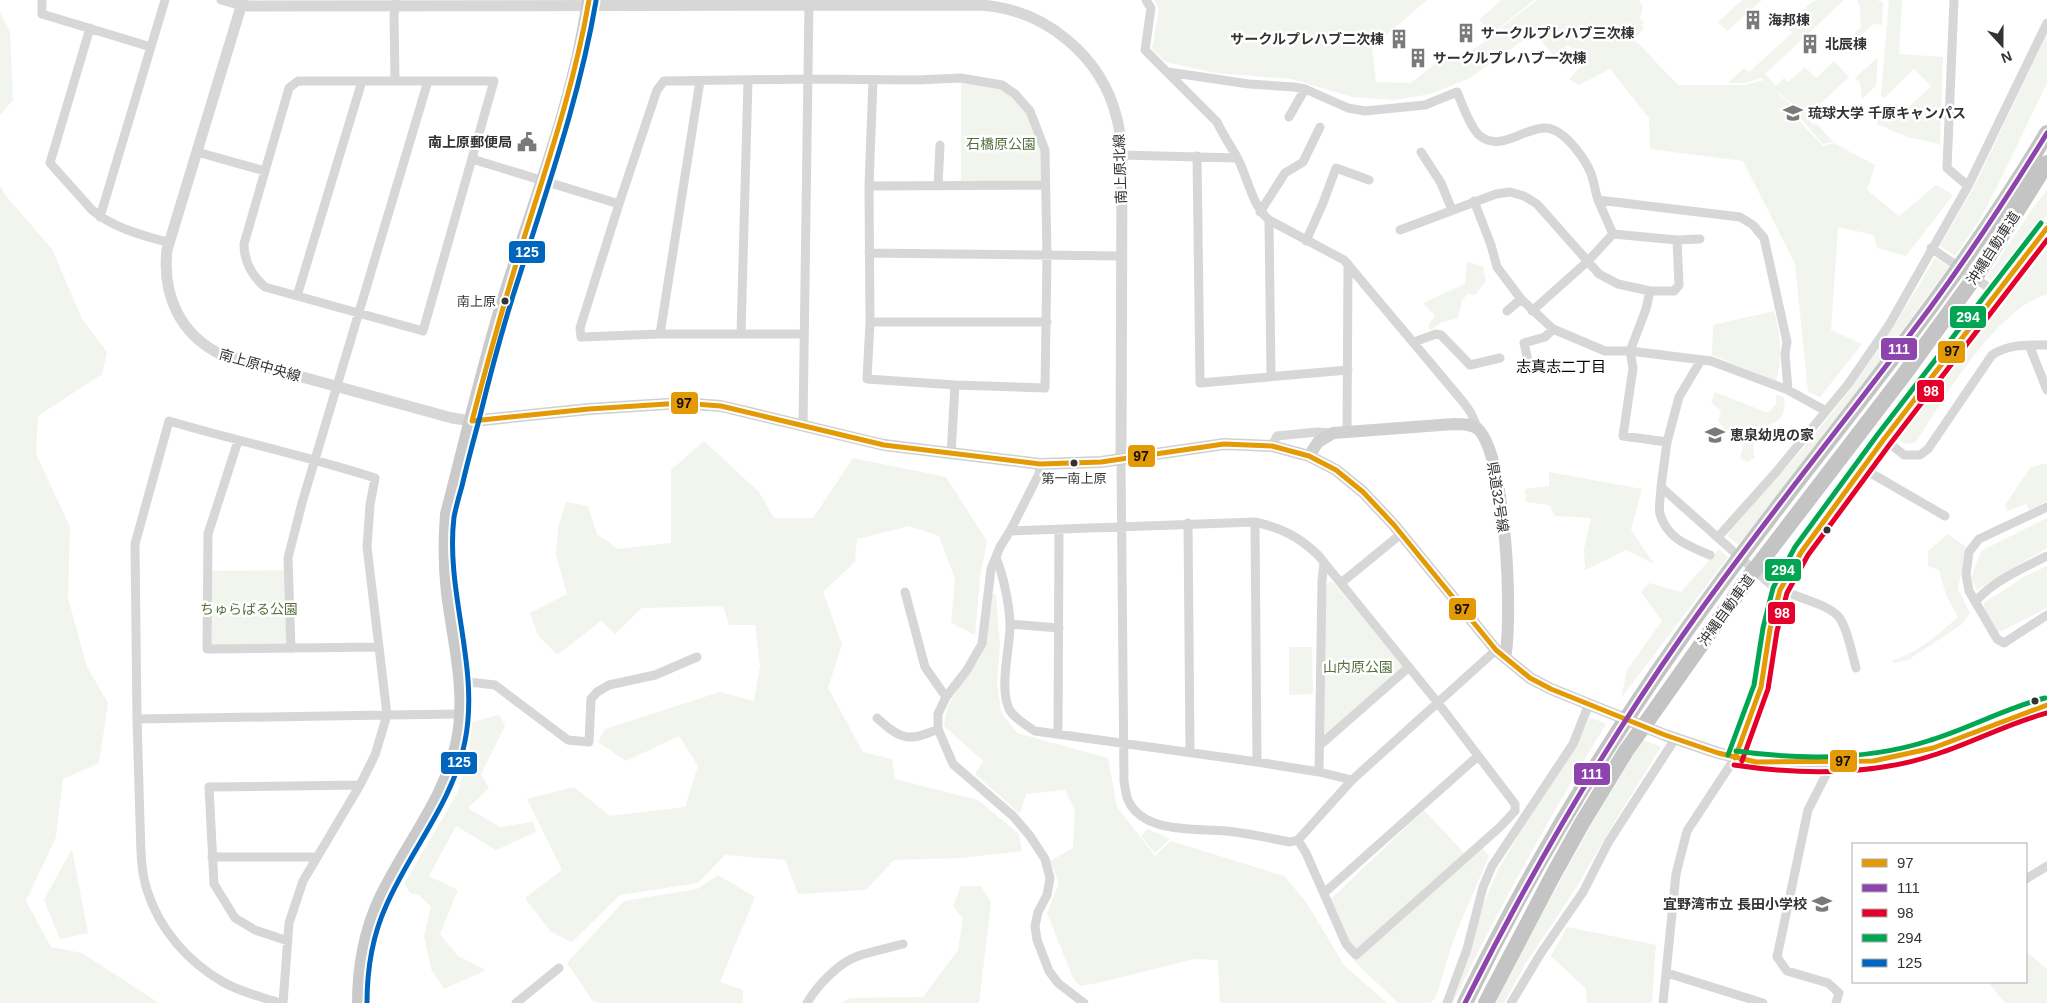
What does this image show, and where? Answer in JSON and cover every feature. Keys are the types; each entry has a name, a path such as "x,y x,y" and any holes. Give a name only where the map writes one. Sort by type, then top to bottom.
{"highway":[{"name":"沖縄自動車道","path":"1465,1003 1496,938 1573,801 1660,667 1723,580 1874,385 2011,194 2047,133"},
{"name":"沖縄自動車道","path":"1486,1003 1582,823 1626,751 1741,589 1903,376 1980,270 2047,163"}],"main road":[{"path":"359,1003 360,968 374,916 389,883 442,790 456,750 461,714 460,683 448,592 445,534 448,514 501,310 568,94 589,2"},
{"path":"472,421 590,409 682,403 721,406 884,445 951,455 1040,464 1074,464 1121,459 1224,444 1272,446 1309,456 1336,470 1351,481 1376,504 1500,654 1530,678 1551,689 1670,737 1735,758 1777,764 1873,761 1933,748 2047,706"},
{"path":"1309,456 1318,442 1333,433 1454,424 1471,425 1478,430"},
{"name":"県道32号線","path":"1478,430 1488,445 1495,463 1503,520 1508,633 1500,654"}],"street":[{"path":"42,0 42,14 150,47"},
{"path":"100,217 165,0"},
{"path":"220,0 242,3"},
{"path":"1146,0 1152,8 1145,50 1217,122 1223,136 1237,158 1260,212 1269,220 1344,260 1471,413 1478,430"},
{"path":"1954,0 1947,168 1968,186"},
{"name":"南上原北線","path":"242,3 589,2 657,6 809,3 1001,4 1049,27 1069,41 1089,61 1103,83 1114,108 1120,131 1122,154 1121,459"},
{"name":"南上原中央線","path":"242,3 170,243 166,267 171,298 181,321 203,345 222,355 452,418 472,421"},
{"path":"395,81 394,14 396,3"},
{"path":"803,425 809,3"},
{"path":"1721,540 1824,410 1848,383 1889,325 1934,250 1968,186 2047,23"},
{"path":"90,28 50,163 100,217 132,233 170,243"},
{"path":"1168,72 1240,83 1305,89 1348,108 1365,111 1424,105 1457,92 1474,128 1480,136 1492,142 1507,140 1532,130 1546,128 1558,131 1566,136 1590,171 1598,200 1612,234"},
{"path":"804,334 660,334 581,337 580,328 619,204 657,90 664,80 748,81 808,79 917,80 962,78 1002,85 1015,94 1030,111 1044,150 1047,256 1045,388 867,380 870,322 869,186 873,80"},
{"path":"298,81 362,81 494,81 423,331 265,287 256,279 246,261 244,244 289,88 298,81"},
{"path":"297,296 362,81"},
{"path":"290,649 288,558 315,459 428,81"},
{"path":"660,334 700,81"},
{"path":"741,334 748,81"},
{"path":"1289,118 1305,89"},
{"path":"1260,212 1285,173 1303,162 1320,127"},
{"path":"938,186 940,145"},
{"path":"197,152 265,172"},
{"path":"1421,152 1441,182 1452,210"},
{"path":"1122,154 1237,158"},
{"path":"1197,156 1200,383 1348,370"},
{"path":"472,159 619,204"},
{"path":"1306,241 1336,168 1368,180"},
{"path":"869,186 1045,185"},
{"path":"1400,230 1496,194 1510,192 1524,196 1537,204 1600,274 1618,284 1650,291 1674,291 1679,286 1677,240"},
{"path":"1598,200 1740,217 1753,225 1764,238 1787,342 1784,354 1788,390"},
{"path":"1474,202 1491,245 1497,267 1521,299 1553,329 1605,351 1630,351 1711,361 1788,390 1824,410"},
{"path":"1269,220 1271,376"},
{"path":"1663,1003 1676,874 1687,831 1735,758 1761,687 1775,587 1995,292 2047,228"},
{"path":"1612,234 1677,240 1700,239"},
{"path":"1532,311 1588,260 1612,234"},
{"path":"1934,250 1995,292"},
{"path":"869,253 1121,256"},
{"path":"1347,432 1348,264"},
{"path":"1650,291 1646,309 1630,351 1633,368 1623,436 1668,442"},
{"path":"1507,311 1521,299"},
{"path":"870,322 1047,322"},
{"path":"1530,369 1524,343 1545,337 1553,329"},
{"path":"1414,342 1436,334 1441,335 1470,365 1500,358"},
{"path":"2028,345 2047,390"},
{"path":"1884,440 1904,455 1920,455 1928,449 1992,356 2003,348 2047,345"},
{"path":"1701,360 1679,397 1668,442 1660,514 1668,531 1678,542 1710,555"},
{"path":"951,455 955,385"},
{"path":"168,421 238,441 315,459 375,478 370,505 367,547 387,715 375,755 360,785 303,882 289,923 281,1003 224,983 186,954 168,932 156,911 146,890 142,865 135,544 168,421"},
{"path":"1272,446 1277,436 1316,432 1333,433"},
{"path":"238,441 208,534 207,649 380,647"},
{"path":"1121,459 1124,781 1128,799 1134,809 1144,818 1171,828 1237,832 1290,842 1298,840 1352,780 1438,703 1500,654"},
{"path":"1040,464 1039,474 1000,547 991,569 982,644 967,670 946,697 938,714 938,729 953,764 1013,816 1030,836 1045,859 1050,878 1047,895 1035,926 1037,940 1049,972 1058,983 1084,1003"},
{"path":"1862,468 1945,516"},
{"path":"1662,487 1775,587 1826,608 1838,616 1843,624 1856,668"},
{"path":"2047,507 1979,539 1969,552 1966,574 1969,591 1975,602 1997,639 2004,643 2047,615"},
{"path":"1010,531 1255,522 1278,528 1302,541 1324,562 1438,703 1516,804 1515,810 1500,827 1356,955 1346,944 1306,853 1298,840"},
{"path":"1255,522 1257,762"},
{"path":"1188,523 1190,752"},
{"path":"1058,734 1059,529"},
{"path":"1341,583 1401,534"},
{"path":"1975,602 1980,595 2012,574 2047,556"},
{"path":"996,558 1001,568 1010,624 1005,693 1010,710 1023,723 1035,731 1257,762 1319,772 1352,780"},
{"path":"1319,772 1322,581 1324,562"},
{"path":"905,592 925,668 946,697"},
{"path":"1010,624 1059,628"},
{"path":"460,683 469,682 495,685 568,740 588,742 591,699 597,692 609,685 655,675 697,657"},
{"path":"1320,745 1409,667"},
{"path":"1447,1003 1468,949 1483,887 1492,866 1573,744 1589,704"},
{"path":"138,719 461,714"},
{"path":"877,718 890,730 903,736 918,738 938,729"},
{"path":"1511,1003 1541,953 1583,892 1609,841 1670,737"},
{"path":"1324,893 1478,756"},
{"path":"1832,763 1808,810 1777,957 1787,970 1828,983 1839,993 1836,1003"},
{"path":"288,941 255,930 235,918 214,884 209,787 360,785"},
{"path":"1500,827 1510,838"},
{"path":"212,857 317,857"},
{"path":"2027,878 2047,866"},
{"path":"808,1003 815,990 831,974 856,957 903,944"},
{"path":"516,1003 560,968"},
{"path":"1667,974 1763,1003"}],"green space":[{"path":"1154,0 1427,0 1372,47 1376,82 1411,83 1446,55 1451,58 1477,47 1537,0 1639,0 1643,7 1640,19 1644,23 1641,25 1644,29 1634,39 1678,85 1745,85 1764,80 1761,78 1745,83 1728,83 1744,68 1749,72 1792,33 1786,26 1812,2 1817,0 1844,0 1765,74 1776,86 1784,78 1788,82 1805,67 1816,78 1834,61 1849,77 1806,117 1814,125 1816,123 1833,142 1823,144 1802,120 1795,106 1764,81 1794,107 1801,123 1823,146 1834,143 1875,165 1867,190 1899,216 1936,185 1953,195 1906,256 1877,248 1874,235 1838,227 1831,330 1862,344 1820,397 1808,392 1795,264 1743,161 1650,149 1649,118 1610,69 1579,85 1569,79 1585,62 1568,45 1554,57 1535,32 1470,78 1431,94 1393,100 1353,97 1291,79 1216,73 1166,62 1152,49 1159,9"},
{"path":"1501,0 1534,0 1492,34 1479,20"},
{"path":"1742,0 1762,0 1727,31 1718,22"},
{"path":"1857,0 1877,0 1883,3 1882,26 1874,23 1843,52 1839,48 1861,27 1860,7"},
{"path":"1889,0 1902,0 1899,54 1943,57 1940,144 1907,137 1877,124 1880,108 1894,121 1931,86 1914,69 1884,98 1881,95"},
{"path":"0,13 10,32 13,100 0,115"},
{"path":"2047,34 2047,83 1980,219 1955,256 1940,246 1974,187"},
{"path":"1878,57 1876,86 1862,99 1860,83 1855,78"},
{"name":"石橋原公園","path":"961,78 989,84 1015,94 1038,129 1045,185 961,185"},
{"path":"0,186 7,197 52,249 82,319 107,352 102,374 38,416 36,454 70,527 68,598 87,667 108,703 99,763 63,779 56,837 26,901 51,947 82,953 159,1003 0,1003"},
{"path":"2047,190 2047,214 2000,281 1991,281 1987,277 2030,212"},
{"path":"2047,249 2047,294 2023,306 1991,335 1963,370 1915,443 1906,444 1900,441 1899,434"},
{"path":"1935,258 1949,267 1846,407 1738,545 1728,536 1731,528 1800,452 1849,391 1892,329"},
{"path":"1467,262 1483,266 1486,281 1475,295 1468,294 1462,300 1458,318 1442,322 1431,330 1428,326 1435,316 1423,303 1465,284"},
{"path":"1774,311 1780,346 1776,381 1712,355 1713,325"},
{"path":"1715,392 1768,413 1776,404 1776,395 1784,397 1784,409 1781,417 1761,430 1756,437 1753,449 1755,458 1747,462 1740,458 1746,436 1738,427 1726,430 1718,421 1721,411 1711,402"},
{"path":"704,441 759,492 774,518 813,518 853,458 946,477 987,541 980,577 975,635 951,623 955,579 939,536 909,526 857,539 855,562 823,592 842,644 828,688 863,752 892,759 895,779 978,800 1019,834 1022,851 961,858 894,860 866,890 798,894 785,860 725,855 698,883 620,895 572,942 551,932 525,898 562,870 527,799 574,787 610,816 685,807 698,766 679,736 626,761 598,742 605,729 720,692 754,701 760,666 755,625 729,625 723,606 642,608 615,634 601,621 557,655 538,635 530,613 567,594 556,555 558,528 566,502 588,506 597,534 618,549 671,543 671,470"},
{"path":"2047,464 2047,501 2029,510 2026,504 2007,511 2005,505 2030,468"},
{"path":"1549,472 1642,489 1631,530 1654,564 1626,550 1585,570 1584,549 1591,518 1555,516 1549,505 1526,502 1525,489 1549,486"},
{"path":"2047,518 2047,548 1977,590 1971,579 1981,551"},
{"path":"1948,534 1966,547 1958,589 1970,613 1961,625 1908,660 1893,663 1893,660 1903,657 1928,642 1958,617 1946,595 1939,570 1928,566 1928,551"},
{"path":"1719,549 1728,557 1621,698 1627,670 1662,621 1641,592 1649,583 1681,592"},
{"path":"2047,566 2047,608 2002,631 1997,631 1984,607 1984,603 2024,577"},
{"name":"ちゅらばる公園","path":"288,570 291,649 207,649 208,571"},
{"name":"山内原公園","path":"1332,581 1406,670 1320,745 1327,583"},
{"path":"992,594 996,594 1000,645 997,683 1001,712 1017,733 1108,758 1117,807 1155,856 1171,841 1284,876 1306,902 1344,965 1387,1003 1220,1003 1218,960 1195,959 1080,986 1073,978 1047,913 1059,883 1050,861 1073,848 1075,811 1065,790 1026,794 1020,814 975,774 983,761 944,726 947,708 960,684 979,660 986,646"},
{"path":"1289,647 1312,647 1313,694 1289,695"},
{"path":"499,715 505,726 481,774 489,788 468,808 500,827 533,822 536,832 496,850 456,826 429,876 458,890 440,934 458,956 486,970 444,989 431,969 424,936 431,907 419,895 410,893 404,884 458,792 468,759 472,722"},
{"path":"1590,717 1606,724 1526,861 1453,1003 1451,1003 1484,903 1499,868 1573,751"},
{"path":"1643,740 1661,747 1576,888 1524,966 1504,1003 1493,1003 1592,823"},
{"path":"1424,810 1468,857 1482,847 1489,856 1454,938 1436,997 1431,1003 1398,1003 1355,962 1330,900"},
{"path":"1148,829 1170,839 1155,853 1141,836"},
{"path":"72,849 88,933 60,939 44,900"},
{"path":"718,875 755,897 720,982 743,990 743,1003 598,1003 592,1000 567,963 624,901 697,889"},
{"path":"961,886 981,886 991,902 979,1003 842,1003 850,998 923,997 958,950 963,918 953,906"},
{"path":"1567,927 1656,945 1652,1003 1587,1003 1586,989 1551,956"},
{"path":"2027,954 2047,969 2047,1003 2005,1003 1989,983 2027,983"}],"transit line":[{"name":"97","path":"472,421 490,352 569,91 589,0"},
{"name":"125","path":"367,1003 371,953 381,918 396,885 451,785 465,741 468,685 454,573 454,517 503,328 573,105 596,1"},
{"name":"111","path":"1465,1003 1515,907 1568,813 1654,677 1745,550 1946,287 2047,133"},
{"name":"294","path":"1728,755 1754,685 1763,628 1773,588 1795,547 1878,434 2041,223"},
{"name":"97","path":"1735,758 1761,687 1770,629 1780,590 1802,551 1884,439 2047,228"},
{"name":"98","path":"1742,761 1768,689 1777,631 1787,593 1808,555 1890,444 2047,240"},
{"name":"97","path":"472,421 589,409 682,403 721,406 884,445 1040,464 1101,462 1224,444 1272,446 1309,456 1336,470 1363,492 1394,525 1496,650 1530,678 1551,689 1665,735 1718,753 1756,762 1873,761 1933,748 2047,705"},
{"name":"294","path":"1736,751 1810,757 1834,757 1883,752 1931,740 2016,707 2045,698"},
{"name":"98","path":"1734,765 1811,772 1862,770 1887,766 1937,754 2047,713"}],"place":[{"name":"海邦棟","path":"1753,20"},
{"name":"サークルプレハブ三次棟","path":"1466,33"},
{"name":"サークルプレハブ二次棟","path":"1399,39"},
{"name":"北辰棟","path":"1810,44"},
{"name":"サークルプレハブ一次棟","path":"1418,58"},
{"name":"琉球大学 千原キャンパス","path":"1793,113"},
{"name":"南上原郵便局","path":"527,142"},
{"name":"南上原","path":"505,301"},
{"name":"恵泉幼児の家","path":"1715,435"},
{"name":"第一南上原","path":"1074,463"},
{"name":"宜野湾市立 長田小学校","path":"1822,904"}],"district":[{"name":"志真志二丁目","path":"1561,366"}]}
